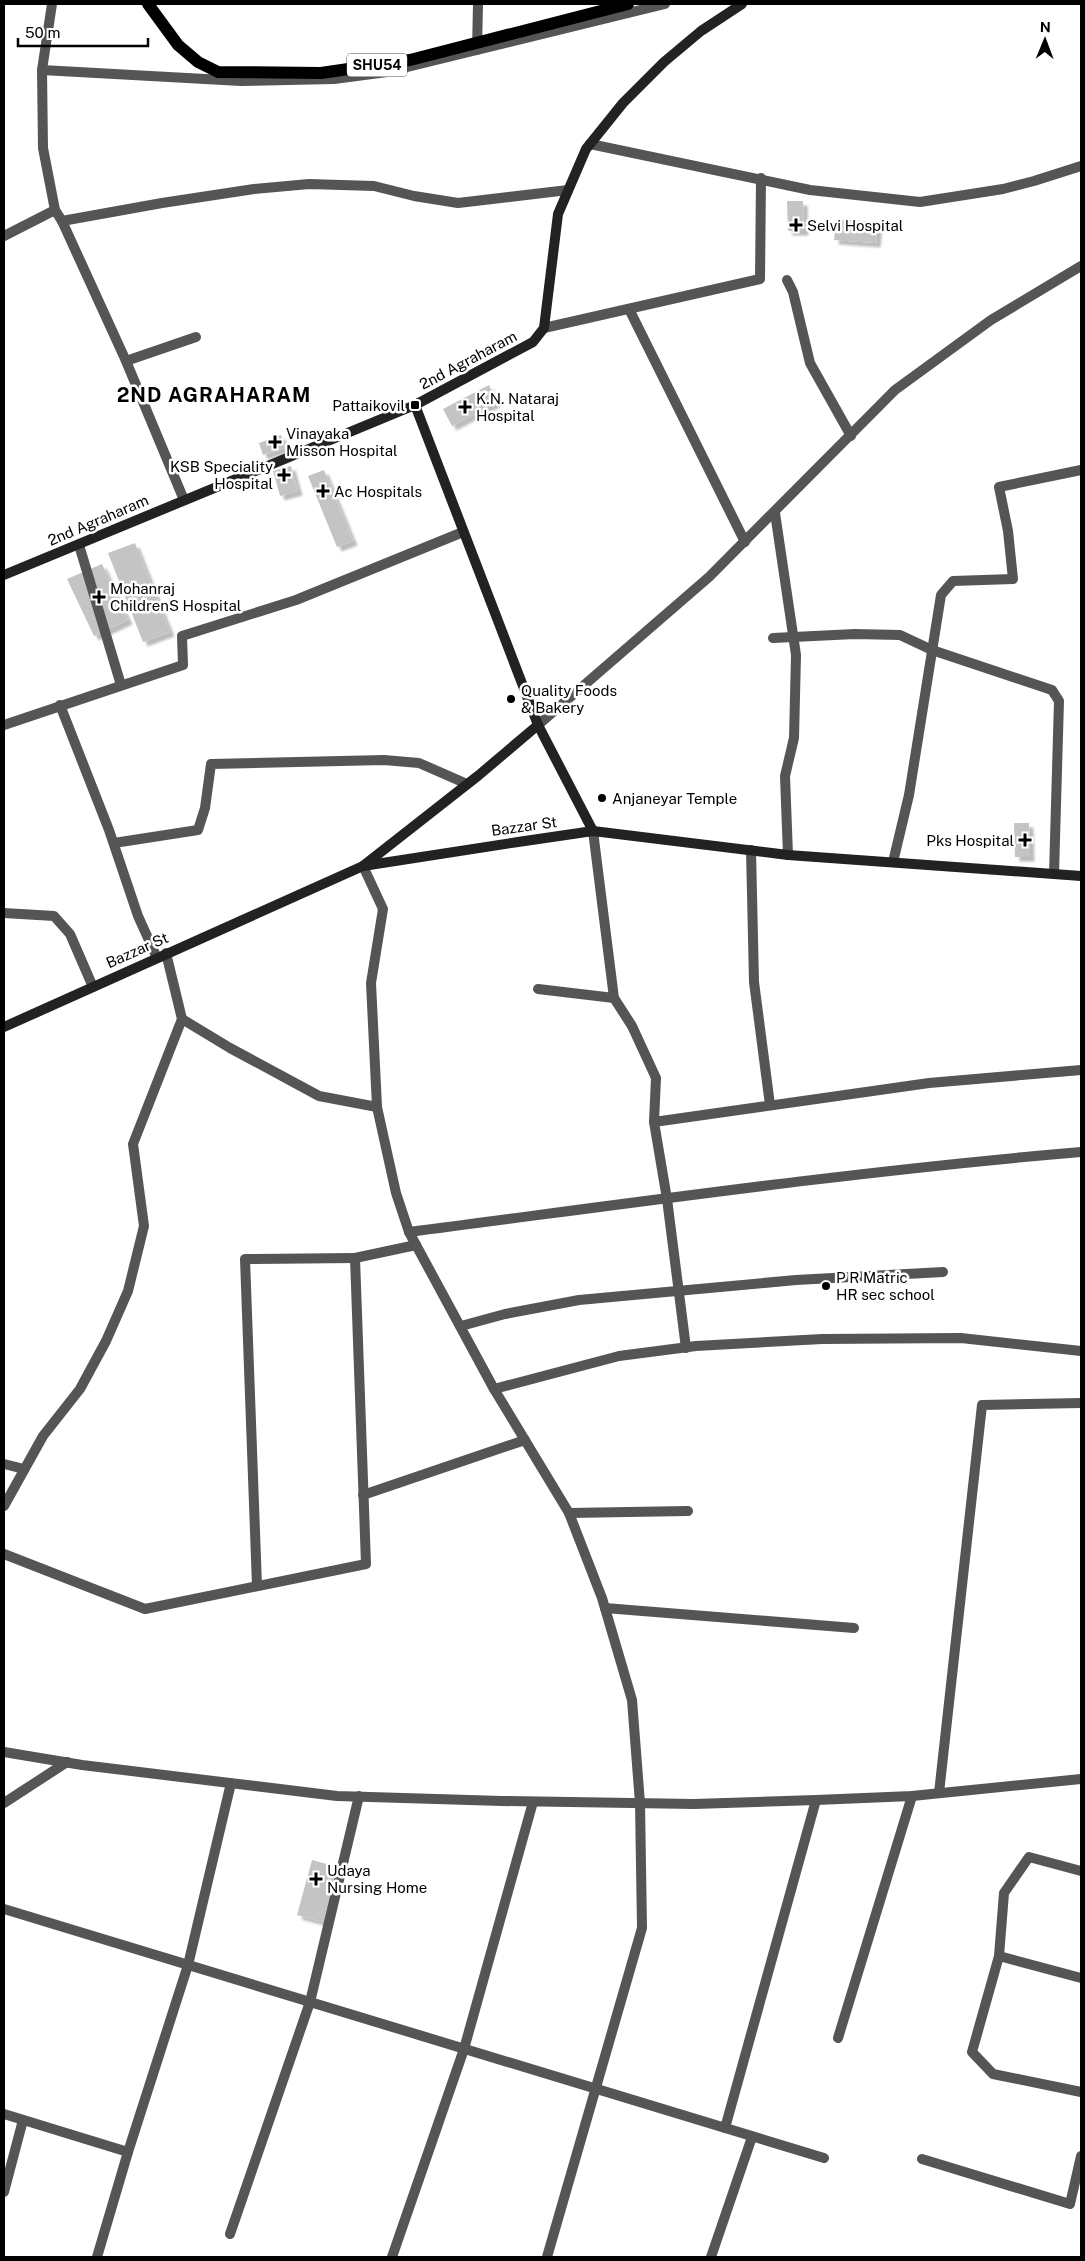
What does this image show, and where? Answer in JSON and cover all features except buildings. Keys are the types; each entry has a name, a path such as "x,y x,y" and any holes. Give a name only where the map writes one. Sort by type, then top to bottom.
{"main road":[{"name":"SHU54","path":"148,4 178,45 198,62 218,72 321,73 410,60 628,4"},
{"path":"544,328 558,214 590,144 623,103 664,62 701,31 742,4"},
{"name":"2nd Agraharam","path":"4,575 415,405 533,342 544,328"},
{"path":"415,405 538,725 593,831"},
{"path":"363,866 538,725"},
{"name":"Bazzar St","path":"4,1027 363,866 593,831 788,855 1081,876"}],"street":[{"path":"52,4 42,70 43,148 55,210 62,221 126,361 184,500"},
{"path":"476,50 478,4"},
{"path":"42,70 240,81 334,80 387,72 664,4"},
{"path":"590,144 761,178 810,190 920,202 1003,188 1034,181 1081,166"},
{"path":"544,328 760,279 761,178"},
{"path":"62,221 236,192 309,184 374,186 414,196 458,202 568,190"},
{"path":"4,236 55,210"},
{"path":"538,725 709,577 775,513 895,390 983,326 1081,266"},
{"path":"787,280 793,292 810,363 851,436"},
{"path":"629,309 745,542"},
{"path":"126,361 196,337"},
{"path":"893,862 909,795 941,594 954,581 1013,579 1008,531 999,487 1081,470"},
{"path":"775,513 796,655 794,738 785,776 788,855"},
{"path":"4,725 182,665 182,636 296,600 463,532"},
{"path":"79,545 121,685"},
{"path":"773,638 856,634 900,635 932,650 1052,690 1059,701 1054,874"},
{"path":"4,1506 43,1436 80,1389 128,1291 144,1226 133,1144 182,1019 162,955 138,916 114,843 60,706"},
{"path":"114,843 198,830 205,808 211,764 384,760 419,763 467,784"},
{"path":"593,831 614,998 632,1026 656,1078 654,1122 667,1199 686,1348"},
{"path":"751,850 754,982 770,1106"},
{"path":"363,866 383,909 371,983 377,1107 396,1192 409,1232 494,1390 569,1513 605,1608 632,1700 640,1803 642,1928 548,2257"},
{"path":"4,913 54,916 70,934 93,986"},
{"path":"538,989 614,998"},
{"path":"182,1019 230,1048 319,1096 377,1107"},
{"path":"654,1122 929,1083 1081,1070"},
{"path":"409,1232 989,1160 1081,1152"},
{"path":"257,1586 245,1259 355,1258 416,1245"},
{"path":"4,1554 145,1609 366,1564 355,1258"},
{"path":"460,1326 505,1314 579,1300 796,1280 943,1272"},
{"path":"494,1390 619,1356 686,1348 822,1340 961,1338 1081,1352"},
{"path":"939,1793 982,1405 1081,1403"},
{"path":"363,1495 525,1440"},
{"path":"4,1464 24,1469"},
{"path":"569,1513 688,1511"},
{"path":"605,1608 854,1628"},
{"path":"4,1752 67,1762 337,1796 533,1802 694,1804 912,1796 1081,1779"},
{"path":"4,1803 67,1762"},
{"path":"97,2257 128,2152 188,1965 231,1783"},
{"path":"230,2234 310,2002 359,1796"},
{"path":"838,2038 912,1796"},
{"path":"725,2128 816,1800"},
{"path":"392,2257 464,2049 533,1802"},
{"path":"1081,1871 1028,1857 1004,1893 999,1956 972,2052 993,2074 1081,2092"},
{"path":"4,1909 824,2158"},
{"path":"999,1956 1081,1978"},
{"path":"4,2114 128,2152"},
{"path":"4,2192 23,2120"},
{"path":"711,2257 752,2137"},
{"path":"922,2160 1070,2204 1078,2186 1081,2156"}],"place":[{"name":"Selvi Hospital","path":"796,225"},
{"name":"Pattaikovil","path":"415,405"},
{"name":"K.N. Nataraj Hospital","path":"465,407"},
{"name":"Vinayaka Misson Hospital","path":"275,442"},
{"name":"KSB Speciality Hospital","path":"284,475"},
{"name":"Ac Hospitals","path":"323,491"},
{"name":"Mohanraj ChildrenS Hospital","path":"99,597"},
{"name":"Quality Foods & Bakery","path":"511,699"},
{"name":"Anjaneyar Temple","path":"602,798"},
{"name":"Pks Hospital","path":"1025,840"},
{"name":"P R Matric HR sec school","path":"826,1286"},
{"name":"Udaya Nursing Home","path":"316,1879"}],"district":[{"name":"2ND AGRAHARAM","path":"214,395"}]}
